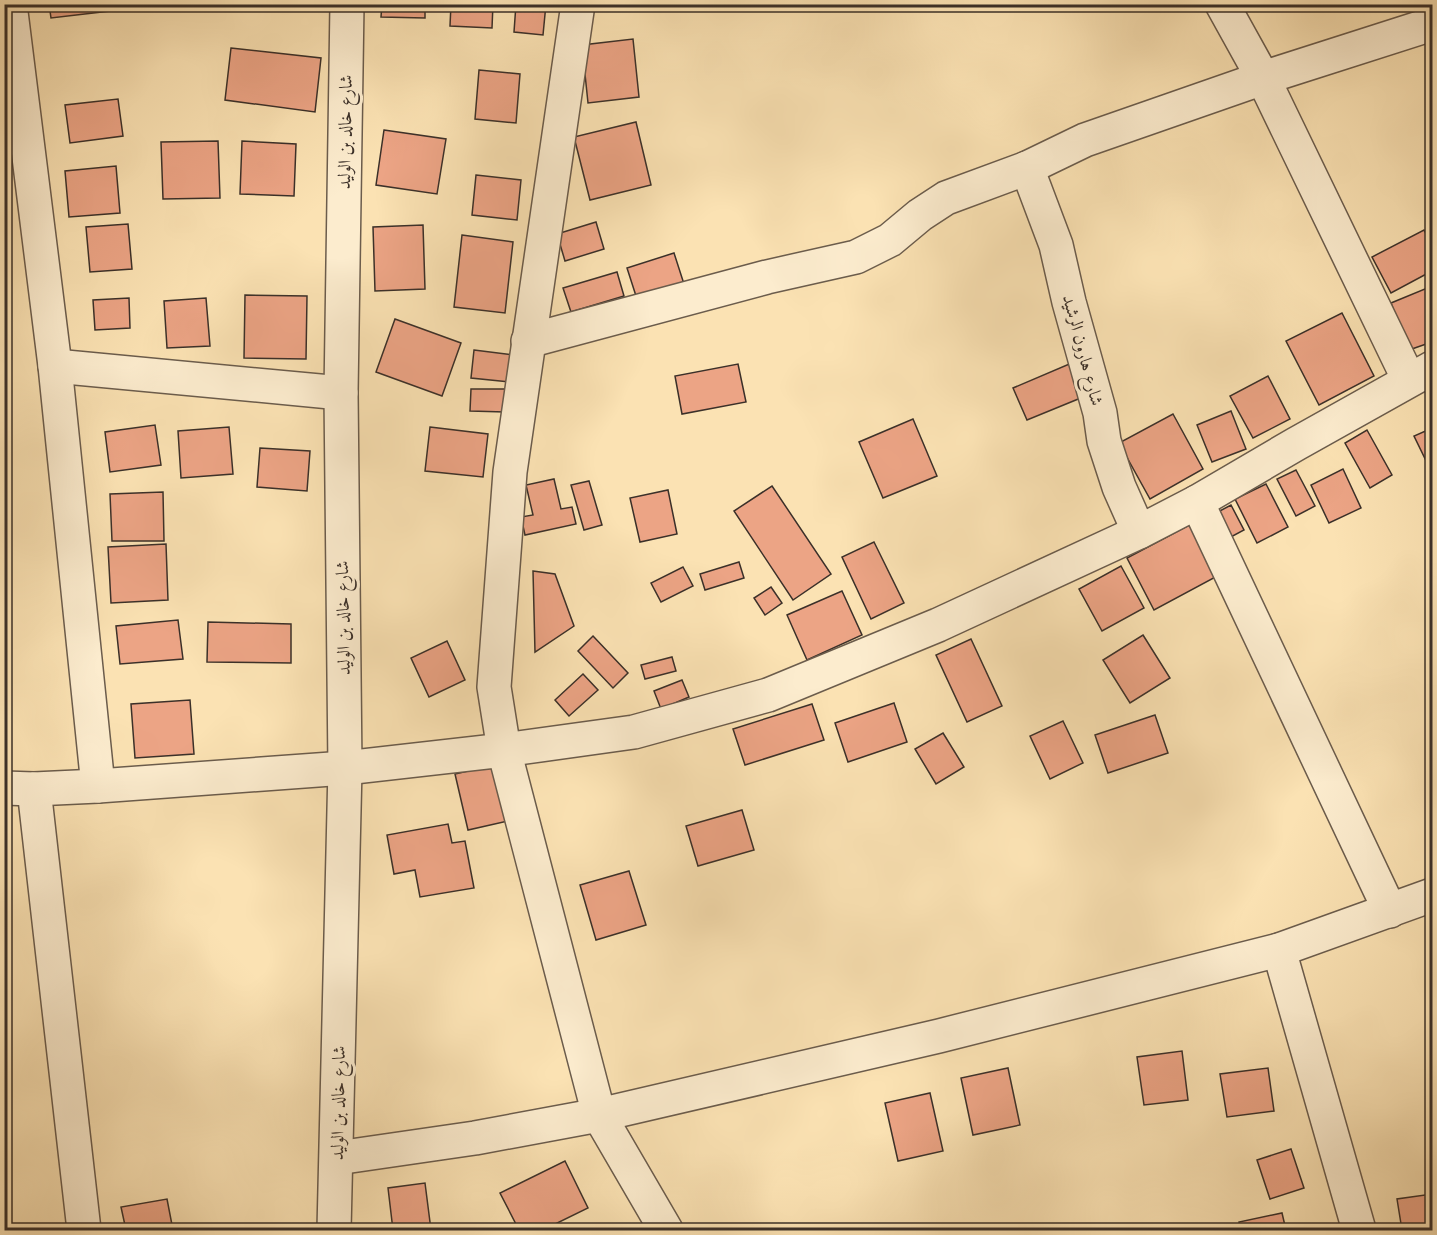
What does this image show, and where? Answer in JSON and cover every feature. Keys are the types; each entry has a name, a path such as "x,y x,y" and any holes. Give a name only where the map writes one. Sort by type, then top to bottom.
{"street":[{"path":"10,4 55,366 98,786"},
{"name":"شارع خالد بن الوليد","path":"334,1230 345,768 341,393 347,4"},
{"path":"578,4 510,472 494,687 504,750 599,1115 666,1230"},
{"path":"84,1230 19,789 98,786 345,768 504,750 634,732 768,695 938,625 1139,532 1197,502 1421,374 1222,4"},
{"path":"528,341 767,277 856,257 890,240 920,215 946,198 1027,168 1085,140 1263,78 1432,24"},
{"name":"شارع هارون الرشيد","path":"1027,168 1056,245 1069,302 1101,413 1104,441 1119,487 1139,532"},
{"path":"55,366 341,393"},
{"path":"1197,502 1390,911"},
{"path":"337,1158 475,1138 599,1115 939,1036 1279,950 1432,895"},
{"path":"1279,950 1359,1230"}],"building":[{"path":"49,4 110,4 110,11 51,18"},
{"path":"382,4 425,4 425,18 381,17"},
{"path":"451,4 493,4 492,28 450,26"},
{"path":"516,4 546,4 543,35 514,32"},
{"path":"597,4 631,4 631,11 597,8"},
{"path":"633,39 639,97 588,103 582,45"},
{"path":"231,48 321,58 315,112 225,100"},
{"path":"479,70 520,74 516,123 475,119"},
{"path":"118,99 123,136 70,143 65,105"},
{"path":"636,122 651,185 590,200 574,137"},
{"path":"384,130 446,139 437,194 376,185"},
{"path":"218,141 220,198 163,199 161,142"},
{"path":"242,141 296,144 294,196 240,194"},
{"path":"116,166 120,213 69,217 65,171"},
{"path":"476,175 521,180 517,220 472,215"},
{"path":"596,222 604,249 565,261 557,234"},
{"path":"128,224 132,269 90,272 86,227"},
{"path":"423,225 425,289 375,291 373,227"},
{"path":"1424,230 1432,246 1432,271 1391,293 1372,257"},
{"path":"462,235 513,242 505,313 454,307"},
{"path":"674,253 684,284 637,299 627,268"},
{"path":"617,272 624,296 571,312 563,288"},
{"path":"1432,286 1432,342 1409,350 1391,303"},
{"path":"245,295 307,296 306,359 244,358"},
{"path":"129,298 130,328 95,330 93,300"},
{"path":"206,298 210,346 167,348 164,301"},
{"path":"1342,313 1374,376 1319,405 1286,341"},
{"path":"395,319 461,343 442,396 376,372"},
{"path":"474,350 513,355 510,382 471,378"},
{"path":"1074,362 1088,395 1027,420 1013,388"},
{"path":"738,364 746,402 682,414 675,376"},
{"path":"1268,376 1290,419 1253,438 1230,396"},
{"path":"471,389 505,389 505,412 470,411"},
{"path":"1231,411 1246,449 1212,462 1197,425"},
{"path":"1173,414 1203,469 1150,499 1119,443"},
{"path":"913,419 937,476 883,498 859,442"},
{"path":"155,425 161,465 110,472 105,432"},
{"path":"229,427 233,474 181,478 178,431"},
{"path":"430,427 488,434 483,477 425,471"},
{"path":"1430,429 1432,434 1432,473 1414,436"},
{"path":"1367,430 1392,475 1370,488 1345,443"},
{"path":"260,448 310,451 307,491 257,487"},
{"path":"1343,469 1361,508 1329,523 1311,485"},
{"path":"1296,470 1315,506 1296,516 1277,479"},
{"path":"554,479 561,509 572,507 576,524 525,535 521,517 533,515 526,485"},
{"path":"589,481 602,525 584,530 571,485"},
{"path":"1266,484 1288,527 1257,543 1235,499"},
{"path":"772,486 831,574 793,600 734,511"},
{"path":"668,490 677,534 640,542 630,498"},
{"path":"163,492 164,541 112,541 110,494"},
{"path":"1231,505 1244,530 1229,538 1216,513"},
{"path":"1195,522 1223,573 1154,610 1127,558"},
{"path":"874,542 904,603 871,619 842,557"},
{"path":"166,544 168,600 111,603 108,547"},
{"path":"739,562 744,578 705,590 700,574"},
{"path":"1121,566 1144,608 1102,631 1079,589"},
{"path":"683,567 693,586 661,602 651,583"},
{"path":"533,571 555,574 574,626 535,652"},
{"path":"771,587 782,603 765,615 754,598"},
{"path":"842,591 862,635 807,660 787,615"},
{"path":"178,620 183,659 120,664 116,626"},
{"path":"208,622 291,624 291,663 207,662"},
{"path":"1143,635 1170,678 1130,703 1103,660"},
{"path":"593,636 628,673 613,688 578,651"},
{"path":"971,639 1002,706 967,722 936,655"},
{"path":"447,641 465,680 429,697 411,658"},
{"path":"672,657 676,671 645,679 641,665"},
{"path":"583,674 598,690 569,716 555,700"},
{"path":"682,680 689,697 661,709 654,691"},
{"path":"190,700 194,754 135,758 131,704"},
{"path":"894,703 907,742 848,762 835,723"},
{"path":"812,704 824,740 745,765 733,729"},
{"path":"1155,715 1168,753 1108,773 1095,735"},
{"path":"1063,721 1083,763 1050,779 1030,736"},
{"path":"943,733 964,767 936,784 915,749"},
{"path":"498,764 512,820 468,830 455,774"},
{"path":"742,810 754,850 698,866 686,826"},
{"path":"448,824 452,843 465,841 474,888 420,897 415,870 394,874 387,835"},
{"path":"629,871 646,925 596,940 580,885"},
{"path":"1182,1051 1188,1100 1144,1105 1137,1057"},
{"path":"1008,1068 1020,1125 973,1135 961,1078"},
{"path":"1268,1068 1274,1111 1227,1117 1220,1074"},
{"path":"930,1093 943,1151 898,1161 885,1103"},
{"path":"1291,1149 1304,1188 1270,1199 1257,1160"},
{"path":"565,1161 588,1208 543,1230 519,1230 500,1193"},
{"path":"425,1183 431,1230 393,1230 388,1188"},
{"path":"1432,1194 1432,1230 1402,1230 1397,1199"},
{"path":"167,1199 173,1230 126,1230 121,1207"},
{"path":"1282,1213 1286,1230 1241,1230 1239,1222"}]}
